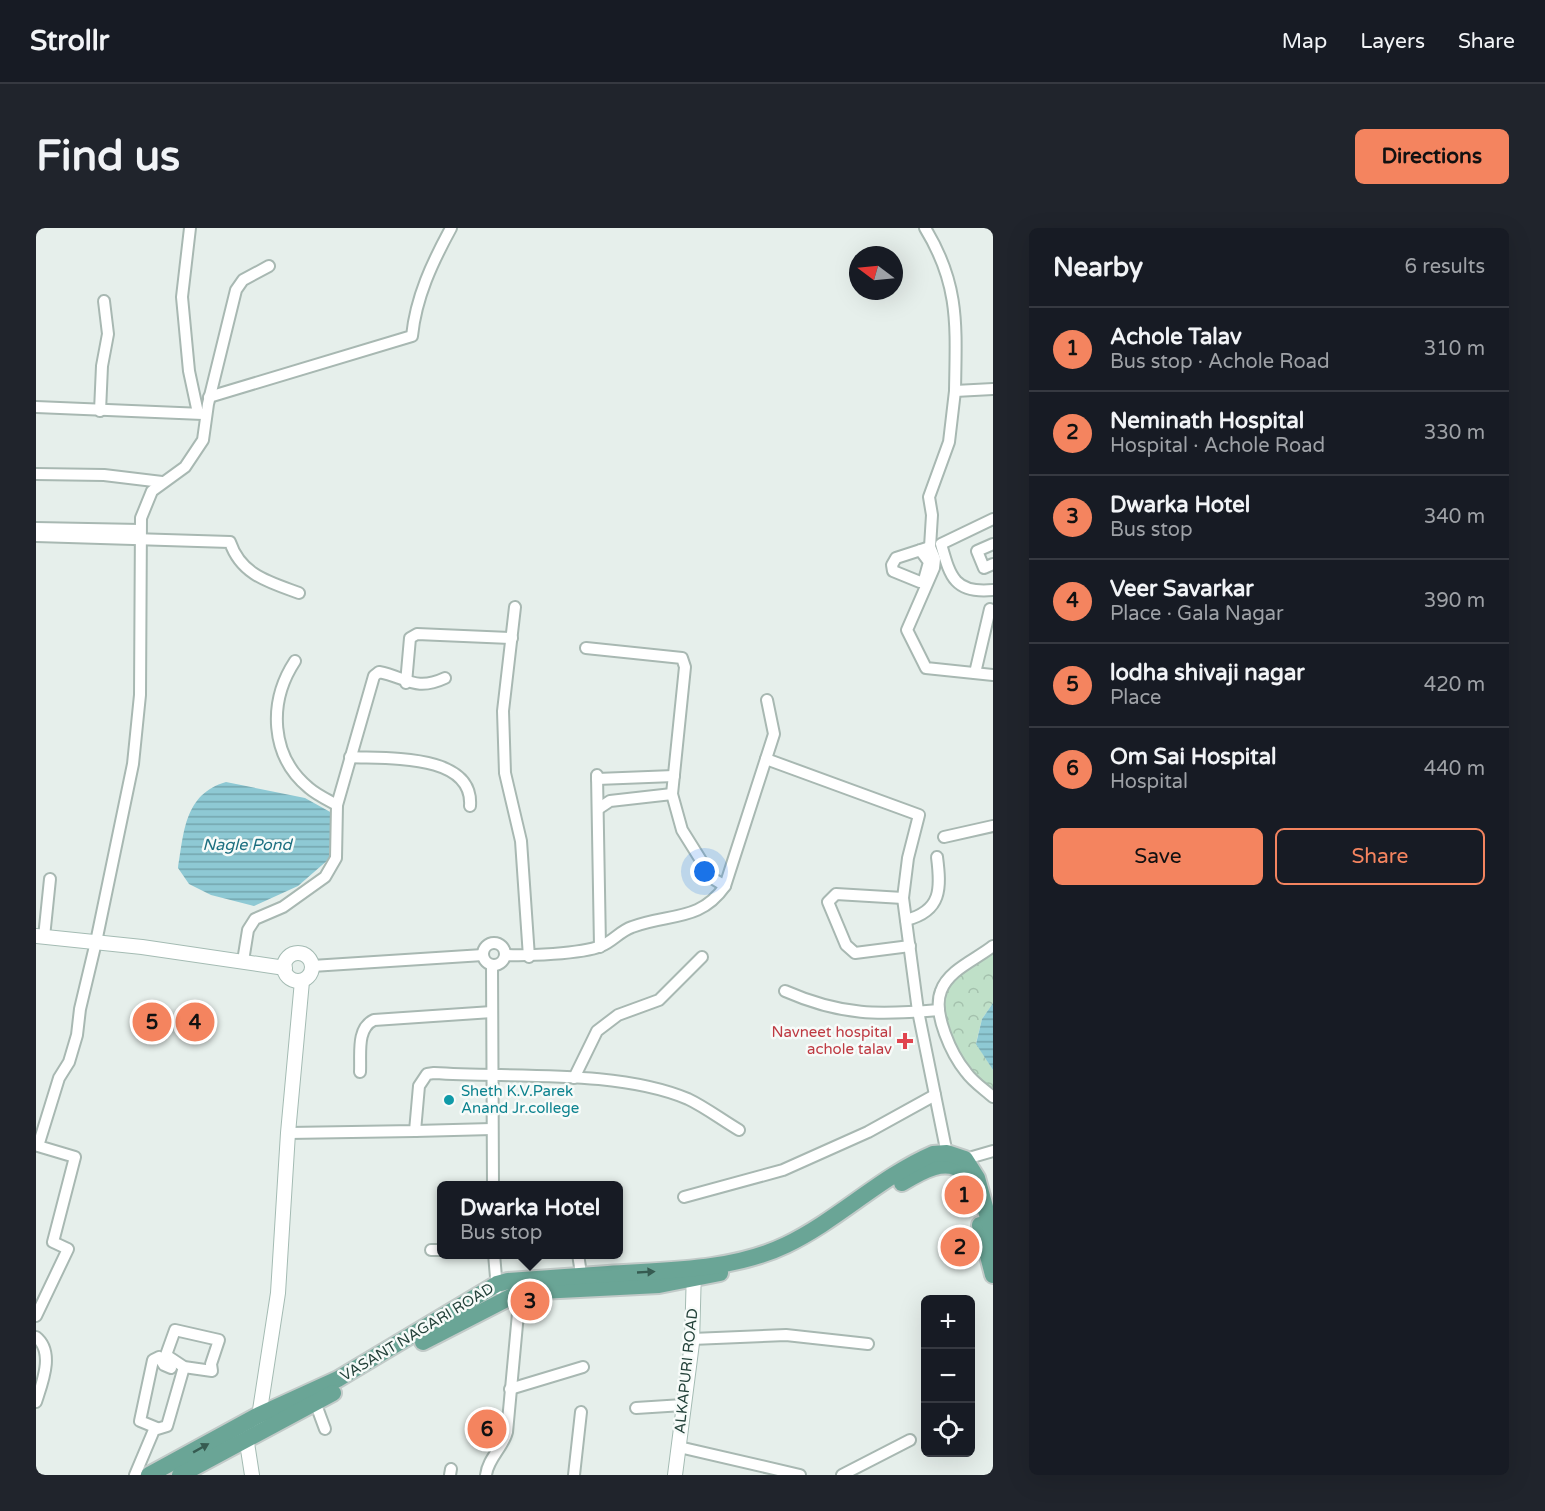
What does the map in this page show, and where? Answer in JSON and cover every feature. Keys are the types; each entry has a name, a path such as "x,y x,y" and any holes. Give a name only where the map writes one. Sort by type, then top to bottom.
{"main road":[{"path":"948,1159 966,1159 977,1178 993,1236"},
{"path":"948,1159 962,1170 969,1182 993,1275"},
{"name":"VASANT NAGARI ROAD","path":"180,1475 252,1427 338,1379 497,1284 508,1281 659,1285 694,1273 764,1264 786,1256 904,1181 948,1159"},
{"name":"VASANT NAGARI ROAD","path":"149,1475 252,1427 315,1402 520,1292 582,1283"}],"street":[{"path":"36,1316 68,1249 53,1242 75,1157 38,1146 59,1078 69,1062 76,1035 133,764 140,695 141,518 149,498 162,482 185,466 197,452 203,440 202,414 189,371 182,297 190,228"},
{"path":"209,397 412,336 414,312 433,261 451,228"},
{"path":"925,228 948,272 956,322 955,391 948,442 929,497 932,515 925,548 935,559 934,568 907,630 926,668 993,675"},
{"path":"202,414 209,397 236,290 243,280 269,266"},
{"path":"100,411 102,366 108,334 104,301"},
{"path":"955,391 993,389"},
{"path":"36,407 202,414"},
{"path":"36,474 104,475 162,482"},
{"path":"993,519 940,544 950,575 959,584 977,591 993,590"},
{"path":"36,528 230,542 240,564 255,575 298,593"},
{"path":"36,536 140,534"},
{"path":"993,544 977,551 984,568 993,564"},
{"path":"515,607 503,711 505,773 521,842 529,957"},
{"path":"975,674 990,609"},
{"path":"406,683 410,638 417,634 512,639"},
{"path":"586,648 682,658 685,667 672,794 682,830 712,878 725,886"},
{"path":"295,661 290,669 277,709 275,730 285,759 309,788 337,805"},
{"path":"243,961 249,930 255,919 283,907 325,877 336,858 337,805 374,676 379,672 406,683 433,684 445,678"},
{"path":"505,955 529,957 600,947 631,927 703,909 714,902 725,886 774,734 767,700"},
{"path":"350,757 412,760 440,766 464,780 471,794 470,806"},
{"path":"766,759 919,815 908,858 903,898 918,1011 948,1159"},
{"path":"657,776 657,796"},
{"path":"600,947 597,777 674,776"},
{"path":"598,809 610,801 672,794"},
{"path":"944,837 993,826"},
{"path":"906,920 920,916 932,907 941,884 937,857"},
{"path":"50,879 40,937 96,942 285,968"},
{"path":"903,898 852,893 836,894 828,902 846,945 855,953 910,946"},
{"path":"494,943 503,948 505,955 502,962 492,965 483,955 484,948 494,943"},
{"path":"993,946 952,976 941,990 939,1010 948,1043 966,1073 993,1097"},
{"path":"252,1475 252,1427 278,1293 288,1133 302,981 309,975 312,966 309,958 298,953 290,956 285,968"},
{"path":"312,966 483,955"},
{"path":"574,1078 597,1031 618,1015 659,1000 702,957"},
{"path":"492,965 493,1181"},
{"path":"285,968 292,980 302,981"},
{"path":"785,991 830,1008 883,1015 939,1010"},
{"path":"360,1072 362,1033 367,1024 374,1020 492,1012"},
{"path":"415,1131 419,1086 427,1074 574,1078 636,1084 688,1099 739,1130"},
{"path":"684,1197 783,1170 868,1132 935,1095"},
{"path":"288,1133 492,1129"},
{"path":"966,1159 993,1151"},
{"path":"494,1259 499,1302"},
{"path":"579,1259 582,1283"},
{"name":"ALKAPURI ROAD","path":"675,1475 682,1405 692,1340 694,1273"},
{"path":"486,1475 488,1463 505,1441 507,1432 520,1292"},
{"path":"173,1331 219,1340 211,1364 212,1371 184,1367 166,1355 173,1331"},
{"path":"692,1340 786,1335 868,1344"},
{"path":"36,1337 42,1342 46,1355 45,1373 36,1402"},
{"path":"171,1368 164,1365 159,1358 153,1360 140,1421 157,1428 167,1426 184,1367"},
{"path":"510,1389 583,1367"},
{"path":"315,1402 325,1430"},
{"path":"636,1408 682,1405"},
{"path":"574,1475 581,1412"},
{"path":"135,1475 157,1428"},
{"path":"842,1475 910,1440"},
{"path":"679,1447 800,1475"}],"green space":[{"path":"993,946 993,1003 982,1019 976,1043 993,1070 993,1097 968,1072 954,1050 946,1025 941,990"}],"water":[{"name":"Nagle Pond","path":"226,782 305,798 332,813 329,859 298,886 254,906 211,895 189,884 178,868 188,816 202,796 212,788"},
{"path":"993,1003 993,1070 976,1044 982,1019"}],"place":[{"name":"lodha shivaji nagar","path":"152,1022"},
{"name":"Veer Savarkar","path":"195,1022"},
{"name":"Navneet hospital achole talav","path":"905,1041"},
{"name":"Sheth K.V.Parek Anand Jr.college","path":"449,1100"},
{"name":"Achole Talav","path":"964,1195"},
{"name":"Neminath Hospital","path":"960,1247"},
{"name":"Dwarka Hotel","path":"530,1301"},
{"name":"Om Sai Hospital","path":"487,1429"}]}
